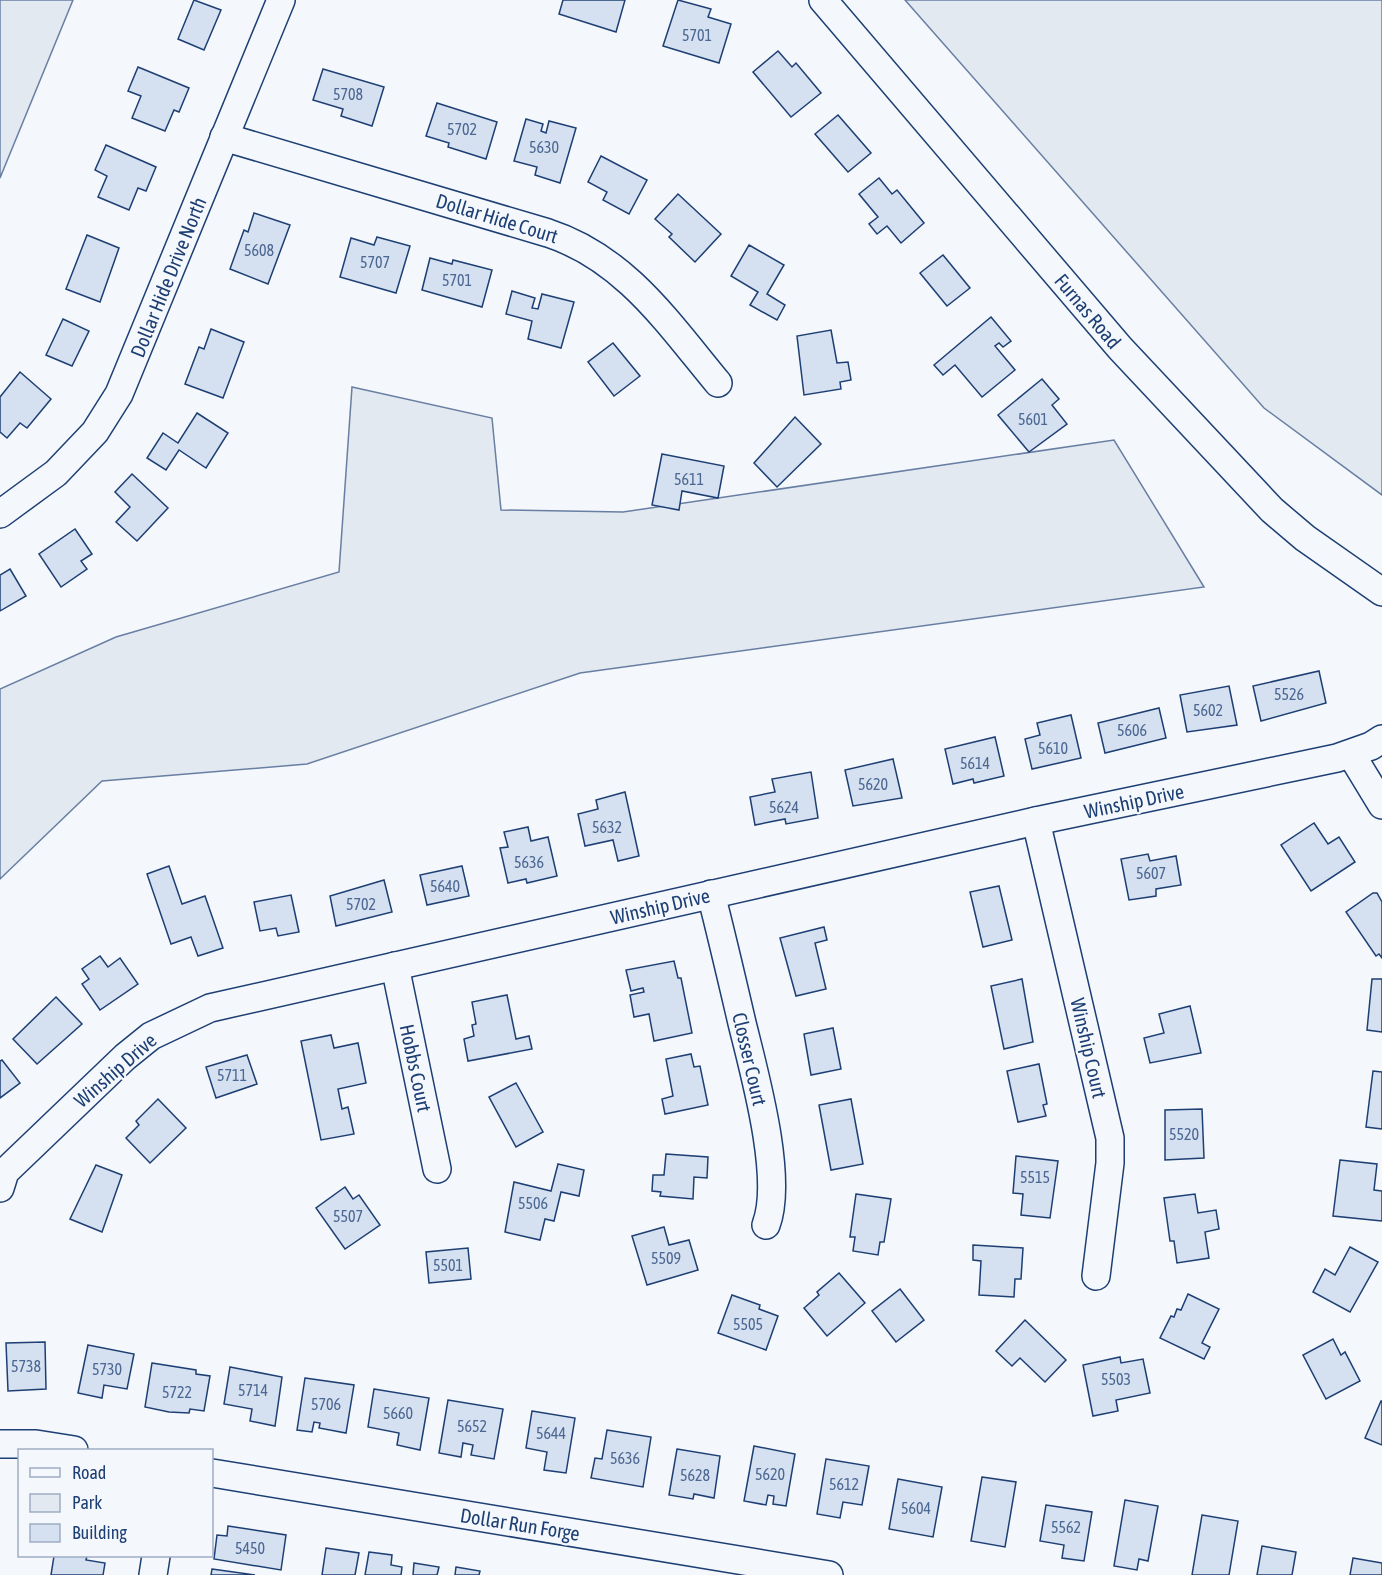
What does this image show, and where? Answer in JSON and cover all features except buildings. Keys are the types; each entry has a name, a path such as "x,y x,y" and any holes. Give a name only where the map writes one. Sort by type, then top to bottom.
{"street":[{"name":"Dollar Hide Drive North","path":"0,514 56,473 88,441 120,394 280,0"},
{"name":"Furnas Road","path":"824,0 1120,348 1265,502 1305,538 1382,592"},
{"name":"Dollar Hide Court","path":"224,137 548,233 579,245 609,262 633,283 718,382"},
{"name":"Winship Drive","path":"0,1188 5,1172 117,1064 151,1036 210,1008 1036,821 1351,754 1382,738"},
{"path":"1351,754 1382,805"},
{"name":"Winship Court","path":"1036,821 1110,1138 1110,1163 1096,1276"},
{"name":"Closser Court","path":"711,894 764,1115 771,1189 770,1215 766,1225"},
{"name":"Hobbs Court","path":"395,966 437,1169"},
{"path":"0,1444 36,1444 68,1449"},
{"name":"Dollar Run Forge","path":"213,1473 829,1575"},
{"path":"153,1575 156,1557"}],"green space":[{"path":"0,0 73,0 0,178"},
{"path":"905,0 1382,0 1382,495 1264,408"},
{"path":"352,387 492,418 501,510 623,512 1114,440 1204,587 580,673 307,764 102,781 0,879 0,689 116,637 339,572"}]}
